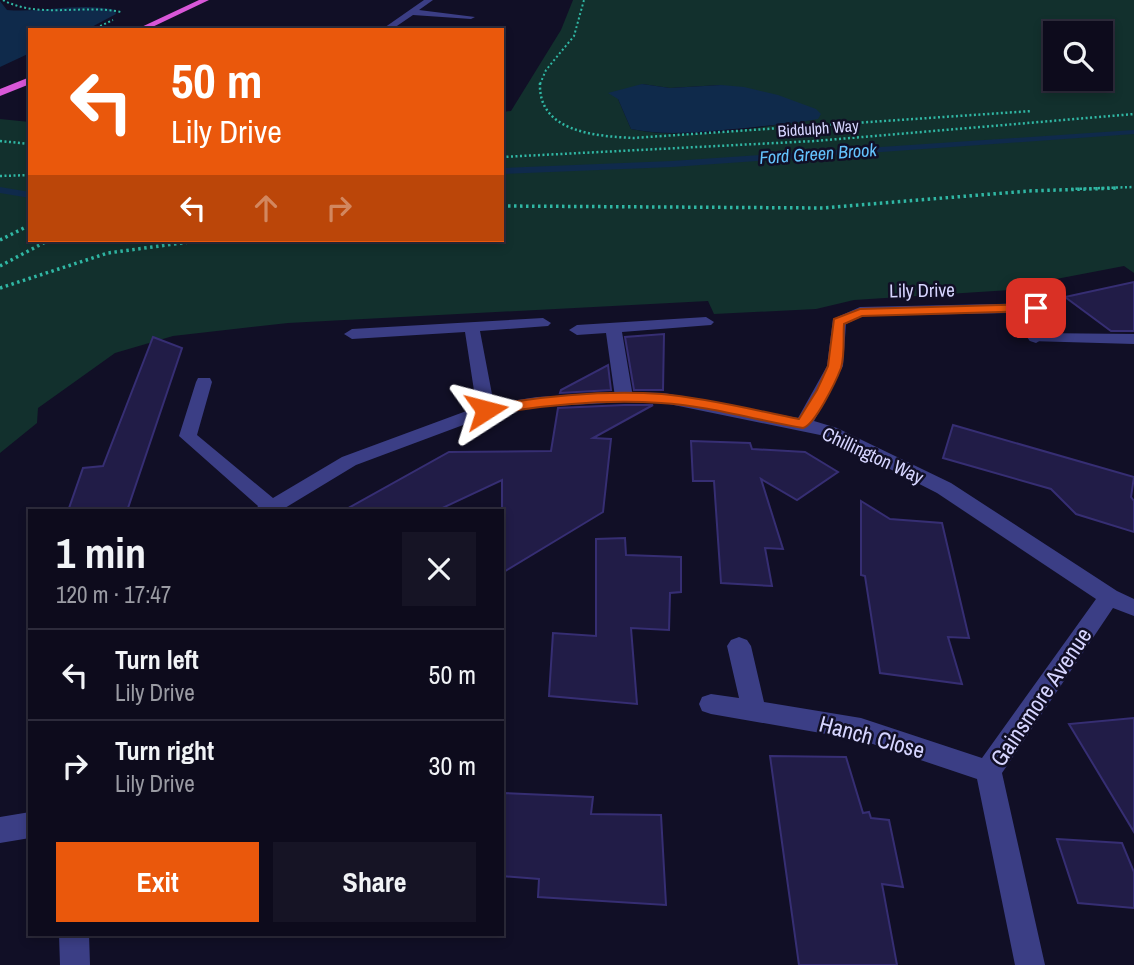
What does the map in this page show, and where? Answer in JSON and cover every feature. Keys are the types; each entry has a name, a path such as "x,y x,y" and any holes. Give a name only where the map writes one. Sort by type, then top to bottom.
{"highway":[{"path":"143,28 205,0"},
{"path":"0,93 28,81"}],"street":[{"path":"388,28 429,0"},
{"path":"411,12 471,17"},
{"name":"Lily Drive","path":"803,424 835,366 838,322 860,313 1036,308"},
{"path":"1013,309 1035,338 1134,339"},
{"path":"578,330 706,322"},
{"path":"352,334 543,323"},
{"path":"613,327 624,397"},
{"path":"472,328 486,410"},
{"path":"204,382 188,436 268,509"},
{"name":"Chillington Way","path":"268,509 349,461 486,410 537,402 624,397 664,398 803,424 831,432 944,488 1109,597 1134,608"},
{"name":"Gainsmore Avenue","path":"1030,965 988,771 1109,597"},
{"path":"739,646 754,711"},
{"name":"Hanch Close","path":"712,704 861,729 988,771"},
{"path":"0,830 28,825"},
{"path":"74,936 75,965"}],"path":[{"path":"3,0 17,8 106,7 123,12 118,18 96,28"},
{"path":"584,0 575,35 547,69 540,86 544,108 564,126 589,134 606,138 647,139 1032,111"},
{"name":"Biddulph Way","path":"504,157 815,141 1134,114"},
{"path":"0,141 28,144"},
{"path":"0,176 28,175"},
{"path":"504,206 823,208 1028,191 1134,187"},
{"path":"0,240 28,226"},
{"path":"0,267 45,242"},
{"path":"0,288 108,253 189,242"}],"green space":[{"path":"573,0 1134,0 1134,273 1124,266 1030,284 1027,289 854,300 816,309 714,314 708,301 288,323 173,336 115,353 38,408 37,423 0,453 0,119 28,122 28,242 504,242 504,112 511,111 561,30","holes":["642,84 670,88 721,85 811,120 698,134 653,132 631,129 618,99"]}],"water":[{"path":"0,1 7,10 88,7 115,10 116,14 90,28 28,28 28,54 0,67"},
{"path":"642,84 670,88 721,85 744,87 778,95 816,109 821,114 818,119 800,122 703,132 660,133 631,129 618,99 608,93"}],"building":[{"path":"1134,282 1134,331 1111,331 1065,297"},
{"path":"664,334 663,390 634,390 625,337"},
{"path":"153,337 182,348 128,509 69,509 83,468 103,466"},
{"path":"608,365 611,390 560,393 561,390"},
{"path":"653,405 593,438 611,439 603,512 504,572 502,480 440,509 347,509 449,452 551,451 558,408"},
{"path":"953,425 1134,477 1131,497 1134,501 1134,532 1076,514 1051,489 943,458"},
{"path":"691,441 750,443 752,449 805,452 838,472 797,500 761,479 783,549 765,548 772,586 721,583 714,481 693,481"},
{"path":"861,501 890,519 942,523 969,638 948,637 962,684 880,673 865,576 861,575"},
{"path":"625,538 626,555 681,557 681,592 670,593 669,630 631,628 637,704 549,696 553,633 596,636 596,539"},
{"path":"1134,718 1134,832 1069,724"},
{"path":"770,756 846,757 863,813 869,812 871,818 889,820 903,887 882,884 897,965 799,965"},
{"path":"504,793 593,797 591,814 661,815 666,905 538,897 539,879 504,876"},
{"path":"1057,839 1122,843 1134,872 1134,908 1078,903"}],"waterway":[{"name":"Ford Green Brook","path":"504,171 672,164 1134,132"},
{"name":"Ford Green Brook","path":"0,190 28,195"}],"route":[{"path":"486,410 537,402 624,397 664,398 803,424 835,366 838,322 860,313 1036,308"}]}
